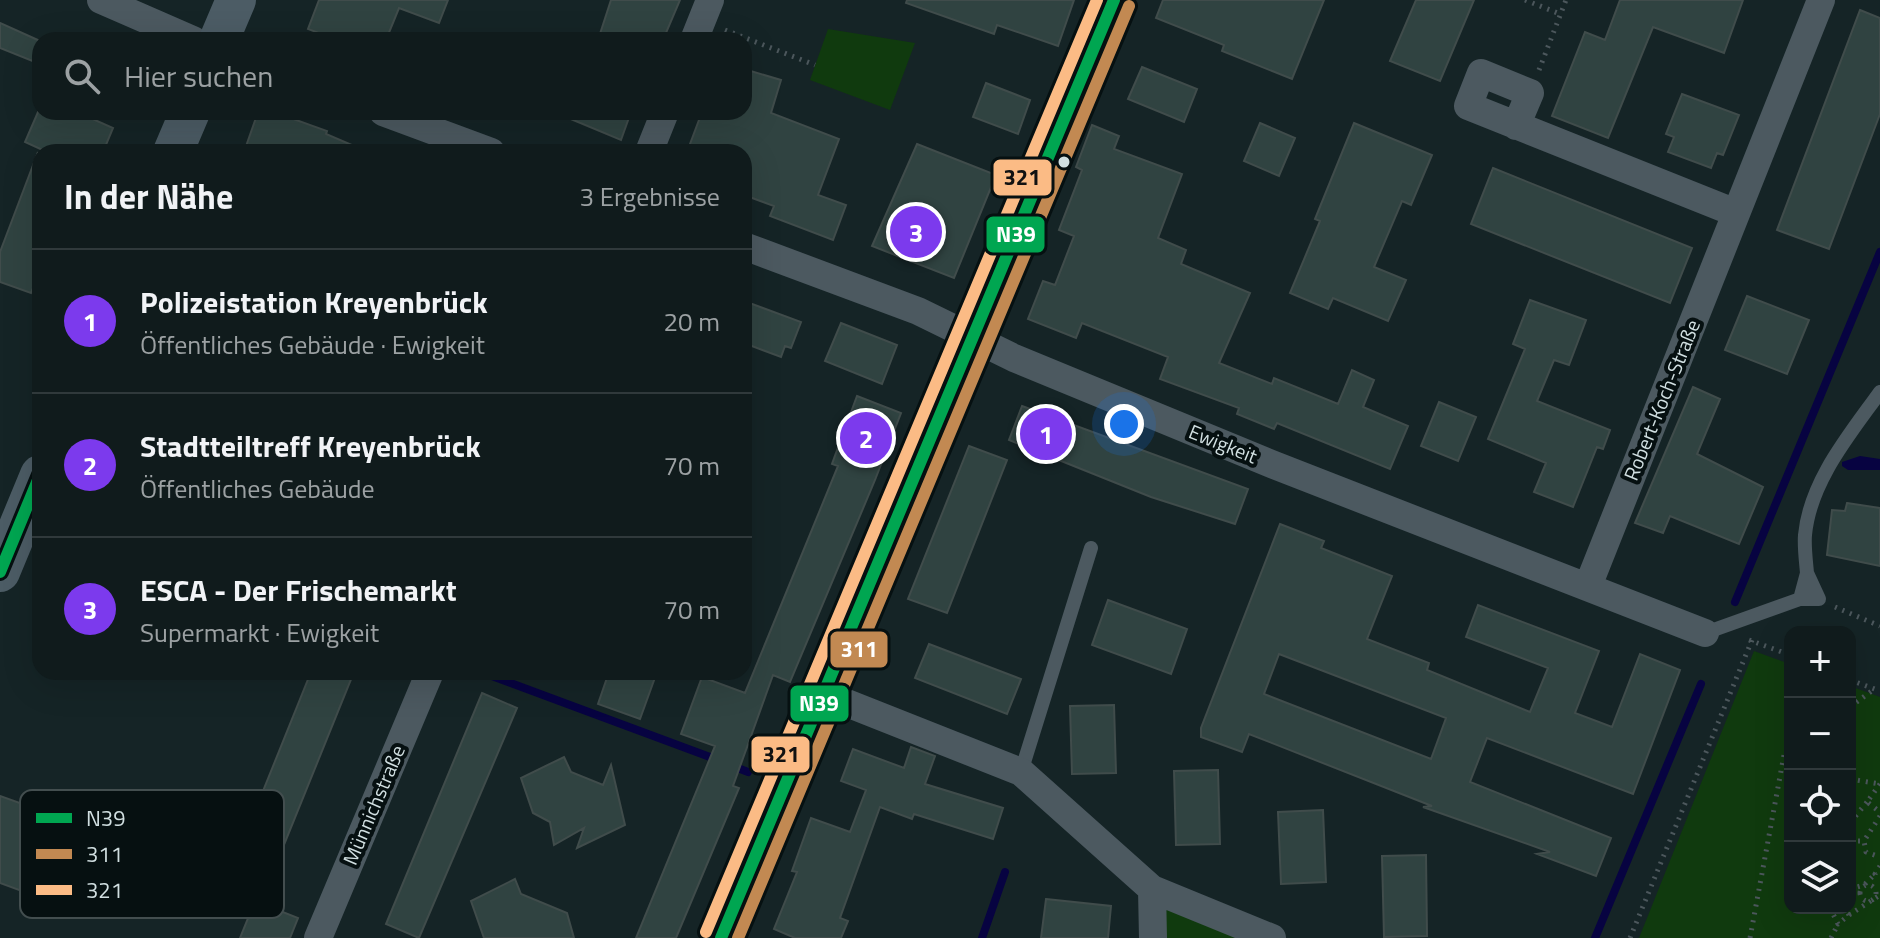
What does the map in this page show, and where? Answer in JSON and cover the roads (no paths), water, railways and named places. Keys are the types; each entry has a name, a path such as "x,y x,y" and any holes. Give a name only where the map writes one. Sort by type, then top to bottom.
{"main road":[{"path":"222,32 236,0"},
{"path":"176,144 187,120"},
{"path":"0,572 32,494"}],"street":[{"path":"101,0 175,32"},
{"path":"721,938 1114,0"},
{"name":"Robert-Koch-Straße","path":"1588,586 1821,0"},
{"path":"1516,126 1530,93 1481,73 1468,106 1516,126 1736,213"},
{"path":"405,120 469,144"},
{"path":"652,144 662,120"},
{"name":"Ewigkeit","path":"752,249 918,311 971,337 1260,459 1705,633"},
{"name":"Münnichstraße","path":"318,938 427,680"},
{"path":"824,694 1021,772 1152,889 1272,938"},
{"path":"1152,889 1153,938"}],"lane":[{"path":"1800,599 1807,573 1805,534 1819,488 1830,462 1880,392"},
{"path":"1021,772 1091,548"},
{"path":"1705,633 1800,599 1819,599 1807,573"}],"waterway":[{"path":"1735,602 1880,252"},
{"path":"503,680 718,760"},
{"path":"1595,938 1701,684"},
{"path":"730,765 748,772"},
{"path":"982,938 1005,872"}],"place":[{"name":"ESCA - Der Frischemarkt","path":"916,232"},
{"name":"Polizeistation Kreyenbrück","path":"1046,434"},
{"name":"Stadtteiltreff Kreyenbrück","path":"866,438"}]}
